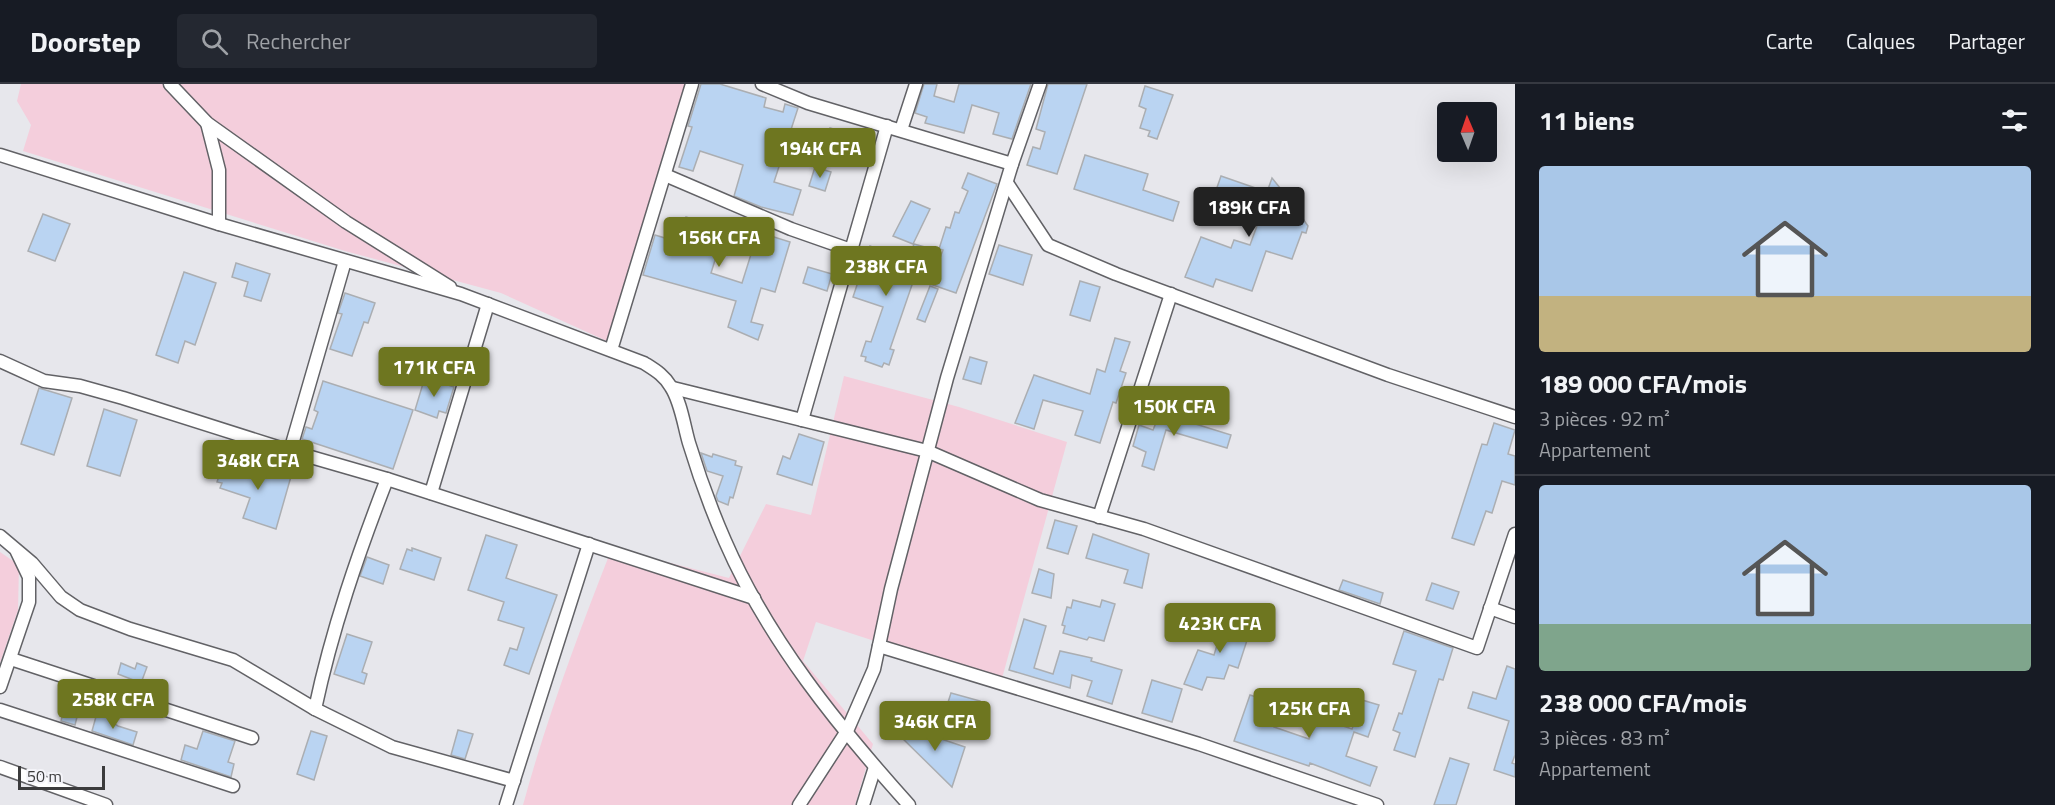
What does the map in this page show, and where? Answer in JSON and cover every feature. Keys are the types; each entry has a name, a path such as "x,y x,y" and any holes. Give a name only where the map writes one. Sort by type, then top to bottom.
{"street":[{"path":"170,84 207,123 346,222 404,256 460,294"},
{"path":"611,350 693,84"},
{"path":"762,84 808,103 1012,164"},
{"path":"901,130 916,84"},
{"path":"799,805 847,731 874,669 947,378 1012,164 1040,84"},
{"path":"207,123 219,170 219,224"},
{"path":"802,420 887,126"},
{"path":"0,155 219,224 460,294 644,363 660,373 673,388 699,473 725,541 754,598 787,652 847,731 909,805"},
{"path":"664,176 791,229 851,250"},
{"path":"1007,183 1048,245 1171,294 1389,375 1515,417"},
{"path":"290,451 345,261"},
{"path":"1099,517 1171,294"},
{"path":"431,493 488,304"},
{"path":"0,361 44,381 80,386 123,398 387,479 754,598"},
{"path":"673,388 927,451 1040,500 1144,529 1477,648 1515,534"},
{"path":"315,709 323,671 355,562 387,479"},
{"path":"0,536 32,563 61,597 80,610 130,629 233,660 315,709 392,747 514,781"},
{"path":"506,805 589,544"},
{"path":"0,687 29,602 30,577 15,549"},
{"path":"1490,608 1515,617"},
{"path":"879,646 1199,744 1377,805"},
{"path":"11,659 252,738"},
{"path":"0,710 233,786"},
{"path":"863,805 875,766"},
{"path":"0,767 106,805"}],"shaded area":[{"path":"21,84 689,84 609,342 501,293 345,251 23,151 31,125 17,101"},
{"path":"844,376 959,407 1067,442 1001,682 816,622 803,661 873,744 855,805 523,805 564,675 612,548 729,578 766,504 811,515"},
{"path":"0,552 19,565 18,610 0,663"}],"building":[{"path":"701,84 720,84 766,98 764,107 783,112 785,104 798,108 774,182 801,190 793,215 761,207 734,196 743,165 700,151 693,171 679,167 692,127 688,126"},
{"path":"924,84 937,84 934,96 954,102 959,84 1031,84 1012,139 993,134 999,113 972,105 964,133 925,123 927,117 915,113"},
{"path":"1048,84 1087,84 1057,174 1027,165 1033,147 1040,149 1045,132 1036,129"},
{"path":"1145,86 1173,95 1157,139 1148,136 1150,131 1140,128 1146,109 1139,106"},
{"path":"830,128 874,140 867,165 837,152 836,156 823,152"},
{"path":"1085,155 1148,174 1143,190 1179,202 1173,221 1074,189"},
{"path":"815,167 831,172 825,191 809,186"},
{"path":"968,173 997,184 956,293 930,284 943,250 939,249 946,227 950,228 955,212 959,213 968,191 962,188"},
{"path":"1221,176 1267,192 1272,178 1280,188 1278,194 1284,196 1282,204 1295,208 1308,226 1306,233 1302,232 1292,259 1266,251 1252,291 1216,279 1213,287 1185,277 1201,237 1231,248 1234,240 1250,245 1262,212 1214,196"},
{"path":"911,201 930,209 913,244 893,236"},
{"path":"43,214 70,224 55,261 28,251"},
{"path":"686,217 738,233 733,250 724,247 720,258 716,257 711,273 742,283 758,232 790,242 775,292 761,288 751,322 763,325 758,340 728,327 736,301 643,275 655,235 678,242"},
{"path":"914,244 925,247 890,349 894,350 889,365 884,363 882,367 865,361 866,357 861,356 866,341 871,342 883,307 853,297 870,246 908,261"},
{"path":"999,245 1032,255 1023,285 989,274"},
{"path":"236,263 270,274 261,301 244,296 248,282 232,277"},
{"path":"808,267 832,274 827,291 803,283"},
{"path":"184,272 216,283 195,345 185,341 178,363 156,355"},
{"path":"1080,281 1100,287 1090,321 1070,315"},
{"path":"930,286 938,289 925,322 917,319"},
{"path":"345,293 375,303 368,323 364,322 352,356 330,349 342,314 338,313"},
{"path":"1115,338 1130,342 1120,371 1126,373 1116,403 1113,402 1100,443 1075,435 1083,411 1043,400 1034,429 1015,423 1034,375 1090,394 1097,369 1105,372"},
{"path":"970,357 987,362 981,384 963,379"},
{"path":"425,377 454,387 446,413 439,411 437,418 415,410"},
{"path":"323,381 413,410 393,469 302,439 306,427 312,429 318,412 314,410"},
{"path":"39,388 72,398 54,455 21,444"},
{"path":"104,409 137,420 120,476 87,466"},
{"path":"1160,413 1231,435 1227,448 1166,430 1154,470 1142,466 1146,452 1133,446 1139,425 1153,430"},
{"path":"1494,423 1515,430 1508,454 1515,456 1515,485 1502,481 1492,513 1486,511 1474,545 1452,538 1482,444 1487,445"},
{"path":"799,434 824,442 812,485 777,474 783,456 790,459"},
{"path":"701,453 736,461 735,465 742,467 733,498 730,497 728,505 718,501 716,496 723,476 707,471"},
{"path":"224,461 259,473 263,464 292,473 276,529 243,518 250,498 220,488 222,483 217,482"},
{"path":"1055,520 1077,526 1068,554 1047,548"},
{"path":"1093,534 1149,554 1142,588 1124,583 1128,570 1086,558"},
{"path":"486,535 517,545 506,578 557,595 529,674 504,665 510,648 517,650 524,628 498,620 504,602 468,590"},
{"path":"412,548 441,558 434,580 400,569 407,549 412,551"},
{"path":"367,557 389,565 383,584 360,576"},
{"path":"1039,569 1054,574 1051,598 1032,593"},
{"path":"1343,580 1383,593 1380,604 1339,590"},
{"path":"1432,583 1459,592 1453,609 1426,600"},
{"path":"1073,600 1100,607 1102,600 1115,604 1104,641 1089,637 1087,640 1063,633 1065,626 1062,625 1067,607 1071,608"},
{"path":"1226,616 1252,625 1238,668 1229,665 1224,679 1207,677 1202,690 1184,684 1198,650 1214,655"},
{"path":"1024,619 1046,626 1034,668 1053,674 1060,651 1092,658 1091,661 1122,670 1112,704 1087,696 1092,681 1072,675 1070,688 1009,670"},
{"path":"1404,631 1453,648 1443,680 1439,679 1415,757 1394,750 1400,733 1393,730 1399,713 1402,714 1416,671 1393,664"},
{"path":"347,634 372,642 362,672 367,674 364,684 334,674"},
{"path":"121,663 135,669 137,663 147,667 141,683 118,674"},
{"path":"1507,666 1515,669 1515,755 1512,763 1515,764 1515,777 1494,770 1509,721 1468,708 1473,692 1496,699"},
{"path":"1152,680 1182,689 1172,722 1142,713"},
{"path":"68,693 82,697 75,725 61,721"},
{"path":"951,693 980,701 972,724 944,715"},
{"path":"1250,695 1281,705 1274,727 1309,739 1317,717 1352,729 1362,700 1379,705 1368,737 1354,732 1346,756 1377,767 1370,786 1310,763 1309,766 1234,741"},
{"path":"97,713 114,718 113,723 137,732 133,745 92,731"},
{"path":"900,725 965,747 952,787 897,733"},
{"path":"458,730 473,734 465,759 451,755"},
{"path":"203,731 235,741 228,762 234,764 231,777 181,760 185,745 197,749"},
{"path":"311,731 327,736 314,780 297,774"},
{"path":"1450,758 1469,764 1456,805 1434,805"}]}
